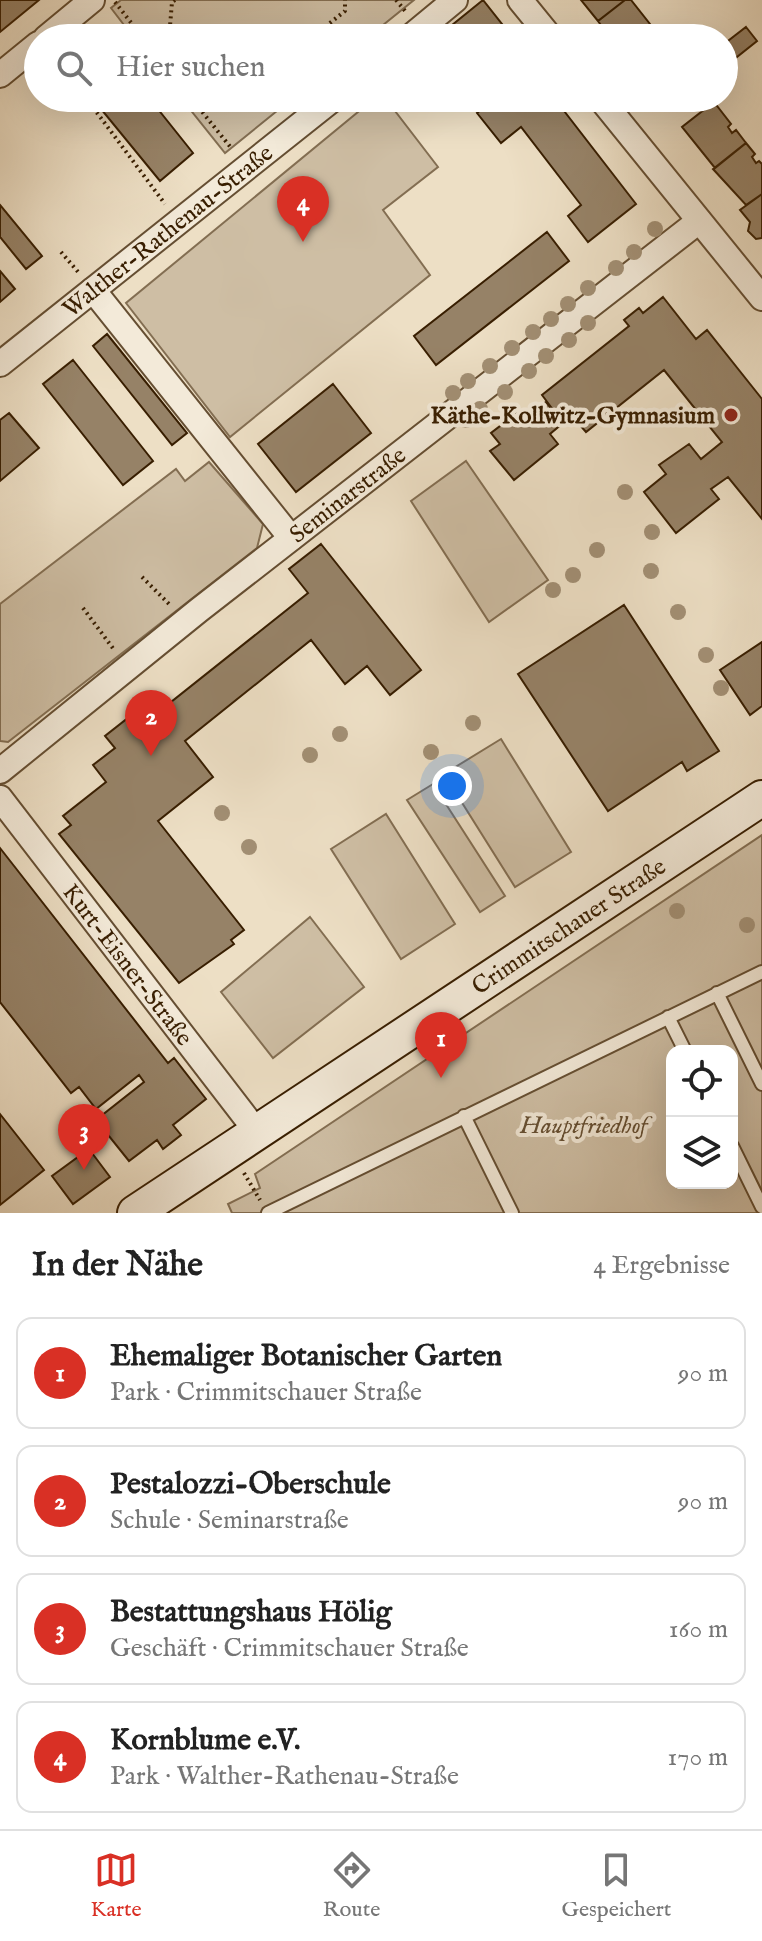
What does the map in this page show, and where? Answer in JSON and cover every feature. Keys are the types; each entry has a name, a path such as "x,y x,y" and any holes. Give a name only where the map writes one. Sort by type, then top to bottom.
{"main road":[{"name":"Crimmitschauer Straße","path":"135,1213 762,798"}],"street":[{"path":"63,24 92,0"},
{"path":"426,24 455,0"},
{"path":"520,0 540,24"},
{"path":"0,75 24,55"},
{"name":"Walther-Rathenau-Straße","path":"0,364 317,112"},
{"path":"611,112 757,287"},
{"name":"Seminarstraße","path":"0,771 199,610 699,221"},
{"path":"93,290 291,538"},
{"name":"Kurt-Eisner-Straße","path":"0,798 243,1141"}],"lane":[{"path":"264,1208 464,1116 762,972"},
{"path":"717,993 762,1084"},
{"path":"668,1017 682,1045"},
{"path":"464,1116 512,1213"},
{"path":"738,1158 762,1207"}],"path":[{"path":"113,0 132,24"},
{"path":"170,24 172,2 175,0"},
{"path":"329,24 345,11 345,0"},
{"path":"96,112 179,222"},
{"path":"202,112 247,168"},
{"path":"142,577 174,609 199,610"},
{"path":"83,608 117,654"},
{"path":"243,1141 264,1208"}],"green space":[{"path":"121,0 414,0 384,24 123,24 111,8"},
{"path":"192,112 276,112 225,153"},
{"path":"358,112 396,112 438,167 383,210 430,275 230,437 126,303"},
{"path":"466,461 548,580 489,622 411,501"},
{"path":"209,462 263,524 257,548 8,742 0,741 0,604 176,469 185,481"},
{"path":"501,739 571,852 515,887 444,774"},
{"path":"433,784 505,896 480,912 407,800"},
{"path":"386,814 455,924 401,959 331,849"},
{"name":"Hauptfriedhof","path":"762,835 762,1213 232,1213 228,1204 260,1188 255,1174"},
{"path":"310,917 364,987 273,1058 221,992"}],"building":[{"path":"0,0 39,0 0,32"},
{"path":"483,0 502,24 453,24"},
{"path":"581,0 625,0 598,21"},
{"path":"625,0 631,0 650,24 600,24 598,21"},
{"path":"746,27 757,41 738,56 738,33"},
{"path":"103,112 160,112 193,153 160,181"},
{"path":"565,112 636,204 588,242 568,216 581,205 521,127 501,143 477,113"},
{"path":"701,112 722,112 731,124 728,127 732,133 736,130 746,143 715,168 682,127"},
{"path":"746,143 755,154 752,157 756,163 759,161 762,164 762,194 746,205 713,169"},
{"path":"762,194 762,238 756,239 748,231 750,222 740,210"},
{"path":"0,205 42,256 26,269 0,237"},
{"path":"547,232 569,261 436,365 414,336"},
{"path":"0,271 15,289 0,302"},
{"name":"Käthe-Kollwitz-Gymnasium","path":"663,297 696,339 707,330 762,399 762,519 728,477 711,489 719,499 676,533 644,492 666,474 659,465 689,444 701,459 722,442 664,370 586,432 573,417 563,423 542,395 629,326 624,320 639,308 643,313"},
{"path":"107,334 187,433 172,445 93,346"},
{"path":"73,360 153,461 123,485 43,384"},
{"path":"333,384 371,433 296,492 258,444"},
{"path":"546,402 563,423 550,434 558,444 514,480 490,451 500,444 491,433 517,413 523,420"},
{"path":"9,413 39,448 0,481 0,420"},
{"path":"321,544 421,670 390,695 367,666 345,684 311,640 185,741 213,777 158,821 244,930 231,940 234,944 179,983 59,834 71,825 63,816 106,782 93,765 115,748 105,736 133,714 142,725 308,593 289,569"},
{"path":"624,605 719,751 687,771 682,762 608,811 518,674"},
{"path":"762,642 762,706 750,715 720,670"},
{"path":"0,848 168,1063 174,1058 206,1099 173,1125 181,1135 163,1149 157,1140 129,1161 96,1120 144,1082 139,1075 96,1109 79,1087 71,1093 0,1002"},
{"path":"0,1114 44,1170 0,1205"},
{"path":"89,1149 110,1177 73,1204 52,1176"}],"place":[{"name":"Kornblume e.V.","path":"303,242"},
{"name":"Käthe-Kollwitz-Gymnasium","path":"731,415"},
{"name":"Pestalozzi-Oberschule","path":"151,756"},
{"name":"Ehemaliger Botanischer Garten","path":"441,1078"},
{"name":"Bestattungshaus Hölig","path":"84,1170"}]}
